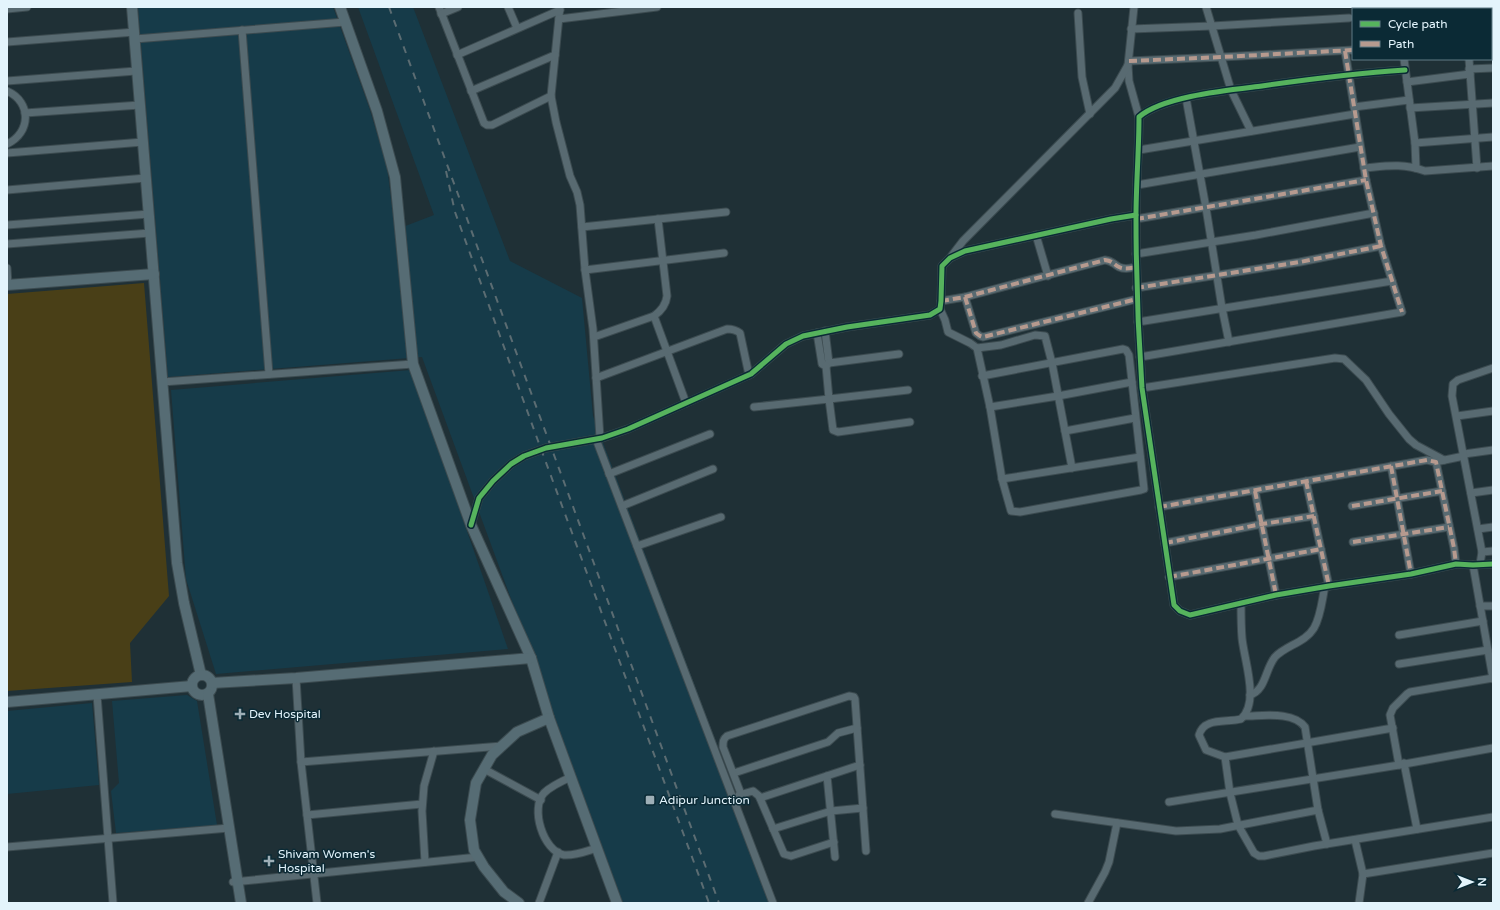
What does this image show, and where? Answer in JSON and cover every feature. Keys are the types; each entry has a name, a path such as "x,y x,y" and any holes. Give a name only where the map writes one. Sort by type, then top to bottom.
{"main road":[{"path":"132,7 176,563 200,675"},
{"path":"340,7 377,111 395,177 413,364 471,525 531,658 549,718 617,903"},
{"path":"8,285 154,274"},
{"path":"212,683 296,678 531,658"},
{"path":"200,675 207,676 212,683 212,689 205,695 195,692 192,686 194,679 200,675"},
{"path":"7,702 192,686"},
{"path":"205,695 235,882 241,903"},
{"path":"519,903 504,892 484,867 474,850 470,820 476,783 492,755 517,732 549,718"},
{"path":"235,882 236,903"}],"street":[{"path":"7,9 27,7"},
{"path":"458,7 440,11 482,119 487,125 492,125 551,96"},
{"path":"508,7 517,28"},
{"path":"559,19 657,7"},
{"path":"1134,7 1128,63 1129,81 1140,117 1136,217 1136,288 1142,388 1174,605 1180,612 1190,615 1327,586 1411,574 1456,564 1493,564"},
{"path":"1206,7 1232,90 1251,131"},
{"path":"457,55 560,8"},
{"path":"560,8 551,96 570,176 579,199 585,270 594,337 598,438 609,474 773,903"},
{"path":"1078,13 1082,77 1090,114"},
{"path":"1131,29 1349,18"},
{"path":"7,42 242,30 346,22"},
{"path":"242,30 269,374"},
{"path":"1128,63 1352,50"},
{"path":"1140,357 1402,312 1382,246 1366,180 1345,51"},
{"path":"471,91 555,55"},
{"path":"1404,60 1416,143 1416,168"},
{"path":"1468,60 1477,168"},
{"path":"1072,468 1047,339 1045,336 1035,335 1000,345 977,348 948,332 940,309 942,301 942,266 963,241 1115,88 1128,63"},
{"path":"1407,82 1493,68"},
{"path":"1140,117 1147,110 1186,98 1232,90 1349,74 1405,70"},
{"path":"7,81 136,71"},
{"path":"7,91 13,93 21,102 25,113 25,123 21,134 15,141 7,144"},
{"path":"1186,98 1229,342"},
{"path":"1139,150 1251,131 1409,100"},
{"path":"1410,108 1493,103"},
{"path":"25,113 140,105"},
{"path":"1416,143 1493,136"},
{"path":"7,153 143,142"},
{"path":"1137,185 1360,147"},
{"path":"1364,168 1395,165 1416,168 1424,171 1493,166"},
{"path":"7,190 146,178"},
{"path":"950,258 965,252 1110,218 1136,217 1206,208 1366,180"},
{"path":"582,227 726,212"},
{"path":"1136,254 1374,213"},
{"path":"7,225 149,214"},
{"path":"594,337 654,316 662,308 666,300 658,219"},
{"path":"7,244 150,233"},
{"path":"1036,235 1048,276"},
{"path":"1136,288 1300,262 1382,246"},
{"path":"585,270 724,253"},
{"path":"942,301 965,297 1105,260 1111,260 1119,267 1126,269 1136,268"},
{"path":"7,268 8,285"},
{"path":"1138,322 1392,281"},
{"path":"965,297 976,333 983,337 1137,299"},
{"path":"471,525 479,498 493,481 511,464 524,456 546,448 598,438 628,429 748,375 786,344 803,336 847,326 930,315 940,309"},
{"path":"654,316 686,403"},
{"path":"596,378 727,329 737,330 740,333 748,375"},
{"path":"825,331 829,399 833,430 838,432 910,422"},
{"path":"817,333 822,364 898,354"},
{"path":"977,348 982,376 990,407 1002,479 1010,509 1013,512 1141,490 1144,488 1129,355 1126,350 1123,349 982,376"},
{"path":"1142,388 1335,358 1344,359 1366,380 1385,409 1409,439 1444,460"},
{"path":"162,382 413,364"},
{"path":"1417,829 1393,728 1391,712 1406,694 1493,678 1488,650 1489,640 1482,621 1476,565 1482,552 1452,396 1453,384 1458,380 1493,368"},
{"path":"990,407 1132,382"},
{"path":"754,407 908,390"},
{"path":"1457,416 1493,411"},
{"path":"1065,431 1136,418"},
{"path":"609,474 710,434"},
{"path":"1159,507 1427,460 1436,462 1493,450"},
{"path":"1002,479 1140,457"},
{"path":"1436,462 1456,564"},
{"path":"1391,466 1405,534 1411,574"},
{"path":"622,506 713,470"},
{"path":"1250,695 1261,688 1274,658 1279,653 1307,637 1313,629 1320,614 1327,586 1321,549 1306,481"},
{"path":"1471,493 1493,490"},
{"path":"1255,491 1276,596"},
{"path":"1352,506 1442,491"},
{"path":"1165,543 1262,524 1314,516"},
{"path":"637,546 721,517"},
{"path":"1353,542 1449,527"},
{"path":"1478,529 1493,527"},
{"path":"1169,578 1321,549"},
{"path":"1482,552 1493,551"},
{"path":"1241,603 1242,639 1250,695 1248,709 1245,716"},
{"path":"1480,606 1493,606"},
{"path":"1399,635 1482,621"},
{"path":"1399,664 1488,650"},
{"path":"296,678 301,762 317,903"},
{"path":"97,695 114,903"},
{"path":"742,794 724,747 723,742 727,736 852,696 855,699 866,851"},
{"path":"1327,844 1318,810 1314,779 1308,744 1305,727 1301,721 1288,716 1245,716 1237,720 1210,723 1200,730 1199,735 1206,750 1225,757 1308,744 1393,728"},
{"path":"734,773 828,742 840,732 857,728"},
{"path":"301,762 502,746"},
{"path":"1169,802 1493,748"},
{"path":"425,862 422,804 424,786 434,751"},
{"path":"1225,757 1230,793 1238,825 1254,853 1259,856 1493,817"},
{"path":"760,798 860,765"},
{"path":"484,769 541,800"},
{"path":"827,776 835,857"},
{"path":"571,777 557,784 543,794 537,809 540,827 549,846 563,854 582,853 597,848"},
{"path":"733,797 753,791 756,792 760,798 782,852 788,856 834,842"},
{"path":"307,815 422,804"},
{"path":"773,829 831,811 863,808"},
{"path":"1056,814 1176,831 1220,829 1318,810"},
{"path":"1088,903 1109,862 1117,823"},
{"path":"7,847 226,828"},
{"path":"1355,840 1363,874 1359,903"},
{"path":"539,903 558,852"},
{"path":"1363,874 1493,853"},
{"path":"235,882 478,857"}],"shaded area":[{"path":"138,7 333,7 369,107 387,167 395,230 434,215 358,7 413,7 510,261 582,298 593,416 715,739 775,903 623,903 422,357 168,377"},
{"path":"144,283 169,596 130,643 132,682 7,691 7,294"},
{"path":"411,370 508,649 216,674 186,579 171,390"},
{"path":"187,695 197,701 217,825 116,833 111,791 119,783 112,701"},
{"path":"92,703 99,785 7,794 7,711"}],"railway":[{"path":"389,7 719,903"},
{"path":"446,171 455,212 709,903"}],"marked path":[{"path":"1129,61 1352,50"},
{"path":"1345,51 1366,180 1381,246 1402,312"},
{"path":"1136,219 1366,180"},
{"path":"1136,288 1300,262 1381,246"},
{"path":"941,301 965,297 1105,260 1121,268 1136,267"},
{"path":"965,297 976,333 983,337 1137,299"},
{"path":"1159,507 1427,460 1436,462 1456,564"},
{"path":"1391,466 1411,574"},
{"path":"1306,481 1329,586"},
{"path":"1255,491 1276,595"},
{"path":"1352,506 1442,491"},
{"path":"1165,543 1262,524 1314,516"},
{"path":"1353,542 1449,527"},
{"path":"1169,577 1321,549"}],"cycle path":[{"path":"1405,70 1316,79 1198,95 1164,104 1139,117 1136,238 1139,345 1142,388 1174,605 1180,611 1190,615 1276,595 1411,574 1456,564 1493,564"},
{"path":"471,525 479,498 493,481 511,464 524,456 546,448 602,438 628,429 751,374 786,344 803,336 847,327 930,315 940,309 942,266 950,258 965,251 1111,219 1136,215"}],"place":[{"name":"Dev Hospital","path":"240,714"},
{"name":"Adipur Junction","path":"650,800"},
{"name":"Shivam Women's Hospital","path":"269,861"}]}
